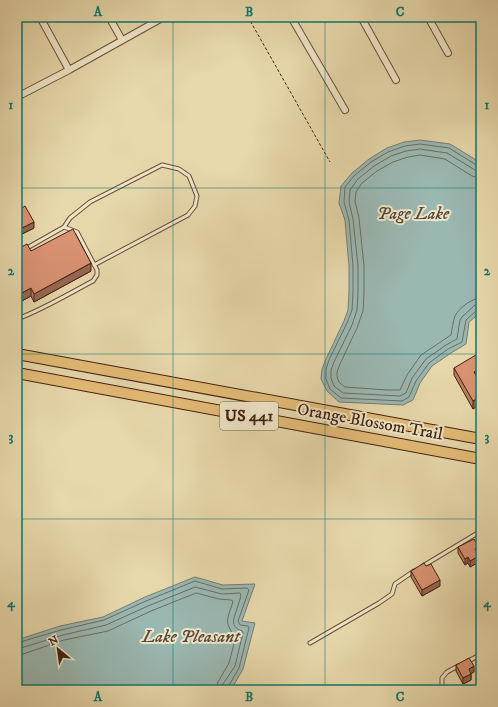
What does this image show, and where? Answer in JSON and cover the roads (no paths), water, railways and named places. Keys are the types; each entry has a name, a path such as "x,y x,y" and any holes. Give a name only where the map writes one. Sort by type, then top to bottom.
{"main road":[{"name":"Orange Blossom Trail","path":"17,354 481,439"},
{"name":"Orange Blossom Trail","path":"17,373 481,459"}],"street":[{"path":"40,17 69,70"},
{"path":"110,17 122,40"},
{"path":"17,96 69,70 164,17"},
{"path":"291,17 345,110"},
{"path":"361,17 396,80"},
{"path":"428,17 448,53"}],"lane":[{"path":"24,250 64,227 70,218 90,202 162,165 179,169 189,176 197,196 195,206 188,215 94,265"},
{"path":"17,319 44,307 93,281 97,275 97,270 77,232 64,227"},
{"path":"310,643 379,603 392,594 395,584 481,531"},
{"path":"442,685 442,678 447,672 481,654"}],"water":[{"name":"Page Lake","path":"420,140 450,144 481,163 481,312 469,322 466,344 432,366 420,383 413,400 403,405 339,402 327,391 321,379 322,369 348,310 349,266 345,220 339,203 341,186 352,173 369,159 387,148 404,142"},
{"name":"Lake Pleasant","path":"195,577 223,585 255,584 242,621 255,623 243,669 231,690 17,690 17,640 60,626 103,617 145,597"}]}
